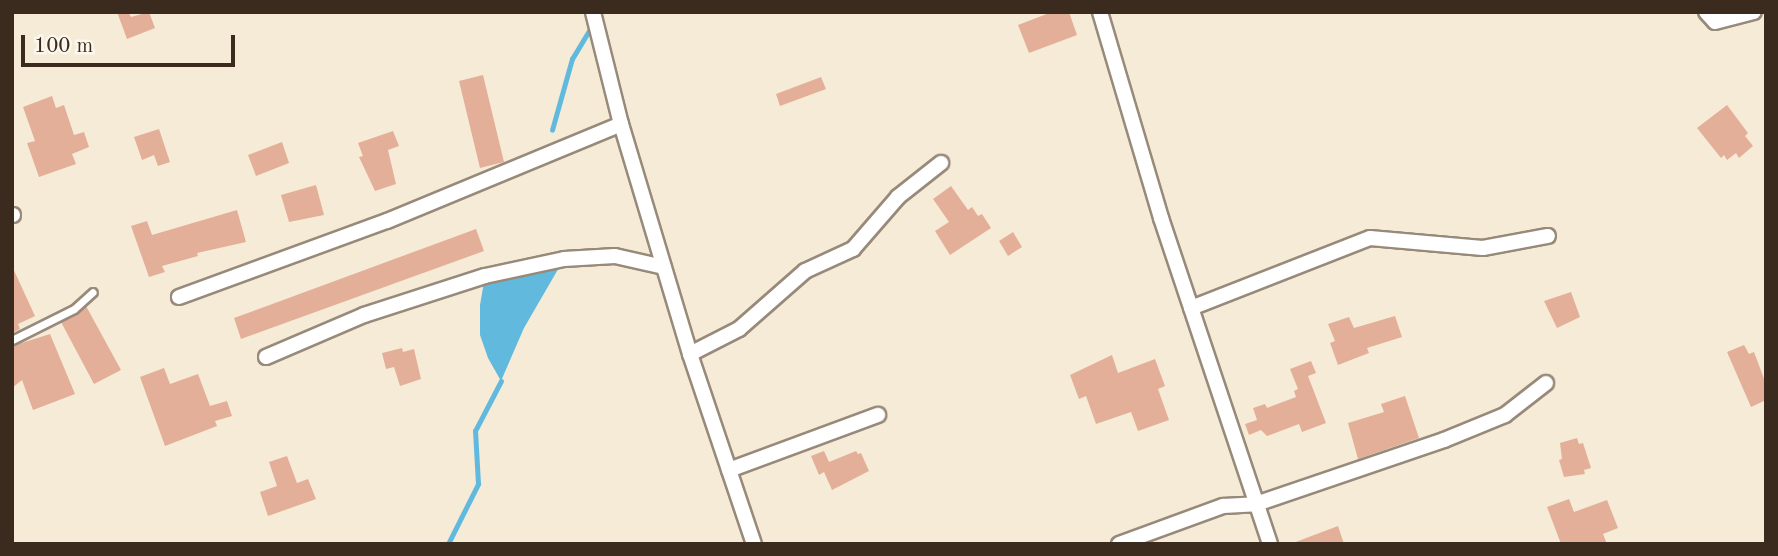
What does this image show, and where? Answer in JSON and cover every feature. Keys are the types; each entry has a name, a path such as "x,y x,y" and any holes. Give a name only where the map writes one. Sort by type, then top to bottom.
{"street":[{"path":"593,12 621,124 690,354 754,544"},
{"path":"1100,12 1191,308 1270,544"},
{"path":"1706,12 1715,22 1754,12"},
{"path":"179,297 387,221 621,124"},
{"path":"690,354 739,329 805,271 853,249 898,197 941,163"},
{"path":"1191,308 1219,294 1370,238 1483,248 1548,236"},
{"path":"266,357 364,315 498,273 564,259 615,256 664,267"},
{"path":"1119,544 1223,506 1256,504 1444,440 1505,415 1546,383"},
{"path":"729,470 878,415"}],"lane":[{"path":"12,340 74,309 93,292"}],"water":[{"path":"564,259 524,328 501,381 488,358 480,335 480,305 485,276"}],"building":[{"path":"117,12 128,12 131,17 149,12 155,28 127,39"},
{"path":"1052,12 1069,12 1077,35 1029,53 1018,25"},
{"path":"483,75 504,162 480,168 459,81"},
{"path":"821,77 826,89 780,106 776,94"},
{"path":"52,96 56,108 64,105 74,135 84,132 89,147 72,154 76,164 39,177 27,143 35,141 23,107"},
{"path":"1727,105 1748,133 1745,136 1753,146 1739,158 1736,153 1727,160 1724,155 1721,158 1697,128"},
{"path":"159,129 170,162 158,166 154,155 142,160 134,137"},
{"path":"393,131 399,146 388,150 396,184 375,191 359,157 363,156 358,143"},
{"path":"282,142 289,163 256,176 248,155"},
{"path":"316,185 324,215 289,222 281,195"},
{"path":"951,186 968,210 972,207 978,216 982,214 991,228 950,255 935,231 949,222 933,199"},
{"path":"237,210 246,242 197,253 198,256 162,266 165,272 149,277 131,226 147,221 152,235"},
{"path":"476,229 484,251 241,339 234,318"},
{"path":"1013,232 1022,247 1008,256 999,241"},
{"path":"12,266 35,316 18,324 20,329 12,333"},
{"path":"1571,292 1580,317 1557,328 1544,301"},
{"path":"86,306 121,370 94,384 61,322"},
{"path":"1395,316 1402,337 1367,348 1369,353 1338,365 1330,343 1335,341 1328,324 1349,317 1354,328"},
{"path":"50,334 75,394 33,410 22,380 12,388 12,346"},
{"path":"1744,345 1749,354 1754,352 1766,384 1766,400 1751,407 1727,352"},
{"path":"402,348 403,352 414,349 421,379 400,386 394,367 386,369 382,353"},
{"path":"1112,355 1118,373 1155,359 1165,386 1158,389 1169,420 1138,431 1131,412 1096,424 1086,396 1079,399 1070,375"},
{"path":"1311,361 1316,373 1308,376 1326,423 1302,432 1299,424 1267,436 1261,430 1249,435 1245,424 1257,420 1253,408 1265,404 1267,408 1296,397 1294,391 1298,389 1290,369"},
{"path":"164,368 170,384 198,374 210,406 227,401 232,416 215,421 217,426 165,446 140,377"},
{"path":"1405,396 1419,438 1358,459 1348,423 1384,412 1381,404"},
{"path":"1577,438 1579,444 1583,443 1591,468 1584,470 1585,474 1564,477 1559,460 1562,459 1560,443"},
{"path":"824,451 829,462 856,451 861,453 869,471 832,490 824,472 819,475 811,456"},
{"path":"287,456 297,483 308,479 316,499 268,516 260,492 277,486 269,462"},
{"path":"1569,499 1574,512 1607,500 1618,528 1603,534 1607,544 1561,544 1547,507"},
{"path":"1338,526 1344,544 1293,544 1293,543"}],"waterway":[{"path":"552,130 572,59 591,27"},
{"path":"448,544 478,484 475,431 501,381"}]}
